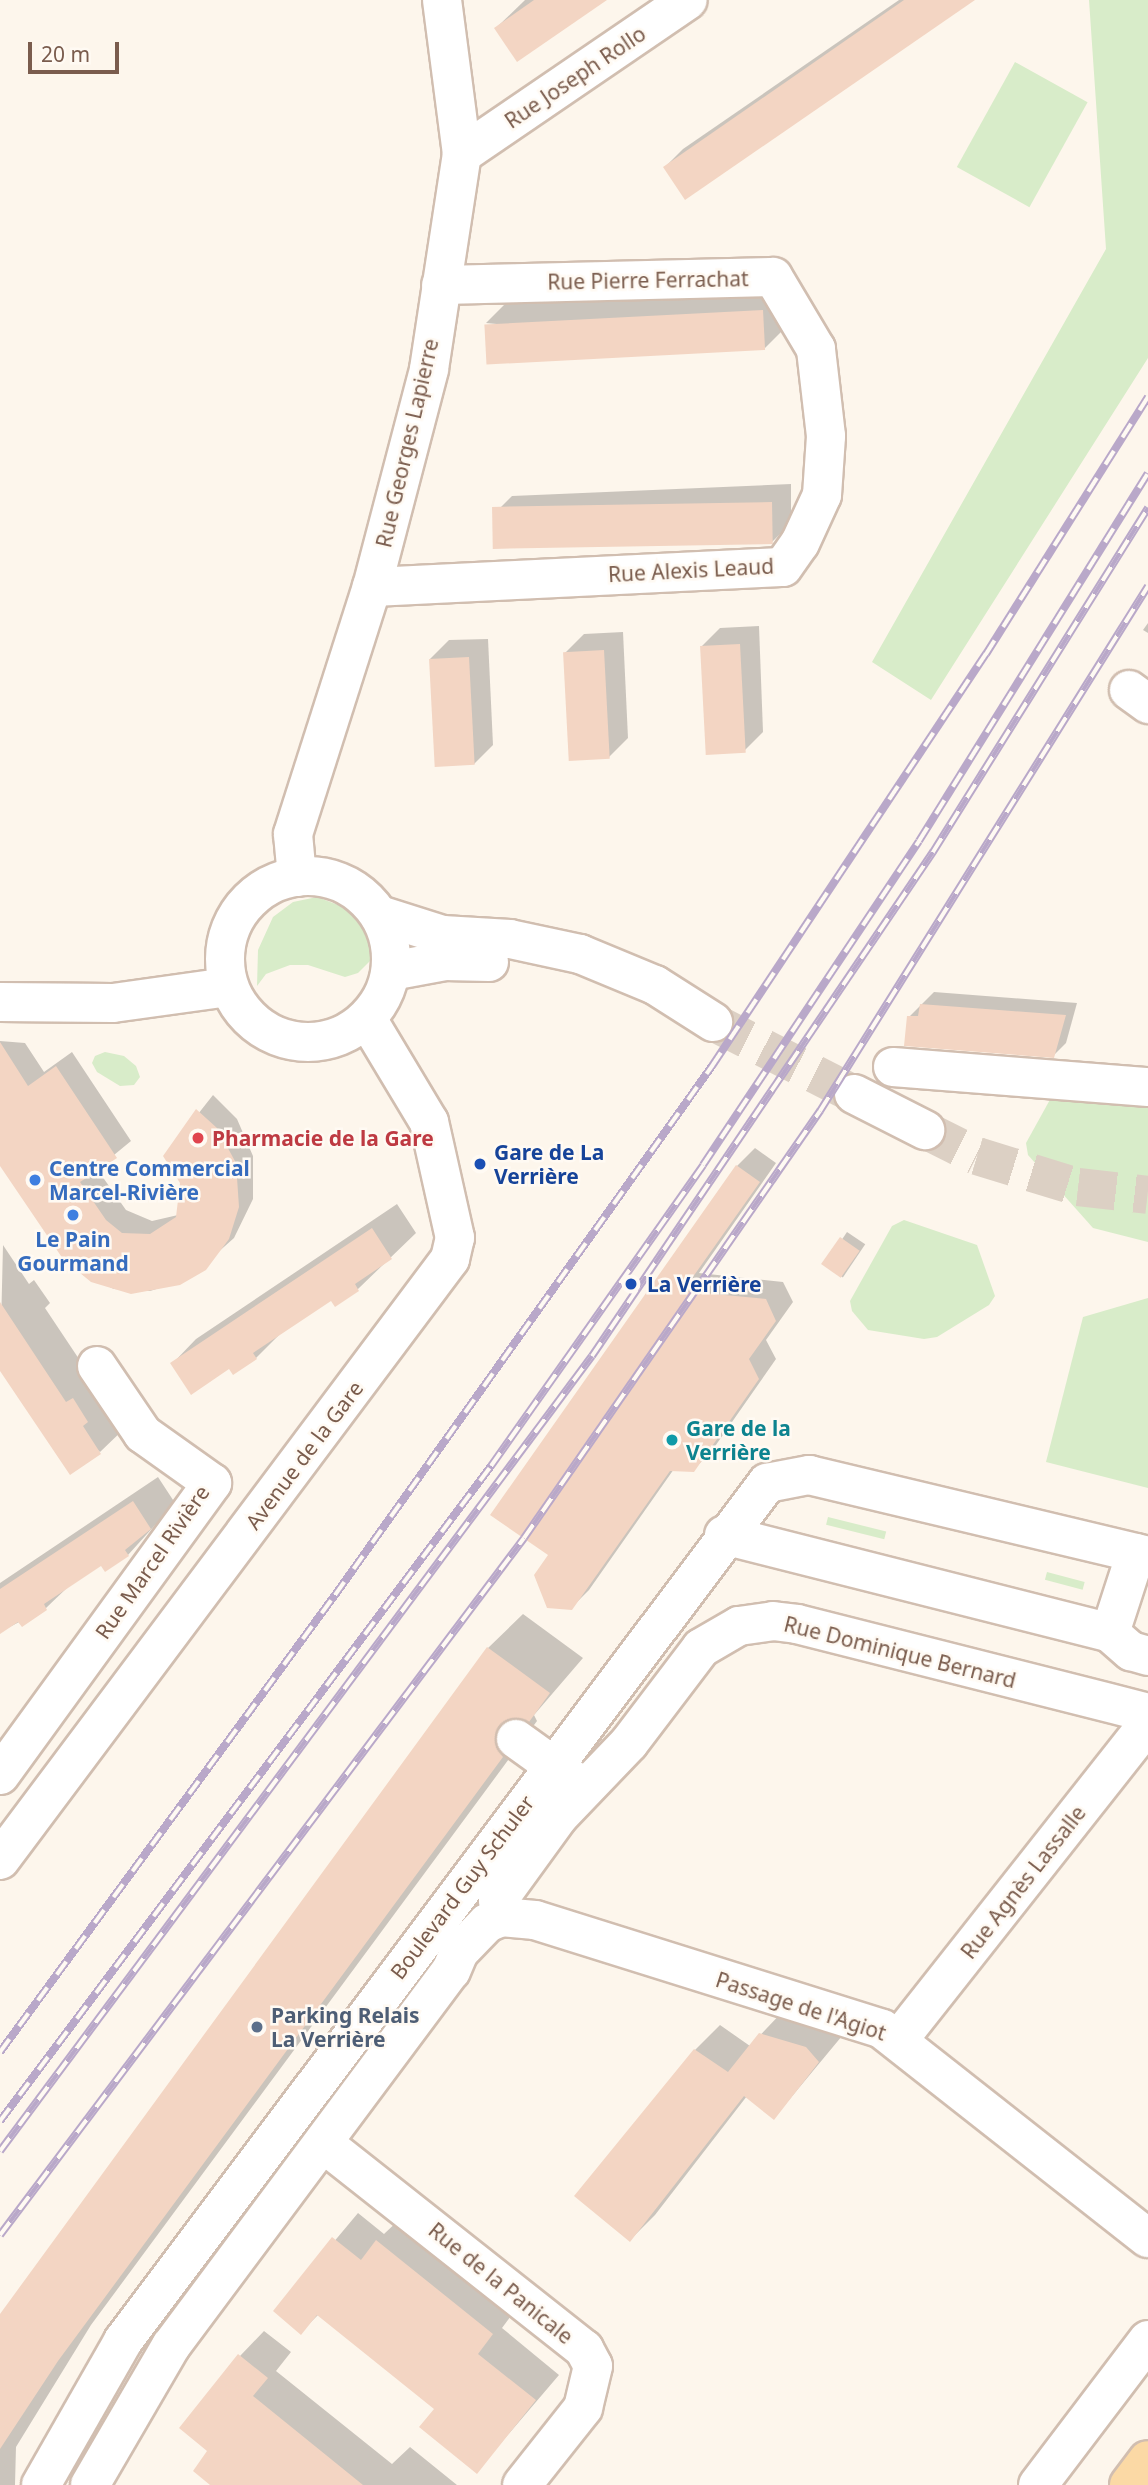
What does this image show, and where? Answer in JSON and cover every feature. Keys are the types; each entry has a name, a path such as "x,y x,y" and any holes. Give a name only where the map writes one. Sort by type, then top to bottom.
{"main road":[{"path":"1129,2485 1148,2460"}],"street":[{"name":"Rue Georges Lapierre","path":"298,877 293,834 372,587 429,369 463,154 442,0"},
{"name":"Rue Joseph Rollo","path":"463,154 688,0"},
{"name":"Rue Pierre Ferrachat","path":"441,285 773,277 816,349"},
{"name":"Rue Alexis Leaud","path":"372,587 783,567 800,544 822,495 825,436 816,349"},
{"path":"298,877 344,884 379,915 388,934 391,971 384,993 367,1019 338,1037 312,1042 284,1039 251,1018 229,987 226,951 237,916 253,897 274,883 298,877"},
{"path":"379,915 443,936 510,939 580,954 655,985 713,1021 604,980 547,967 446,961 391,971"},
{"path":"0,1002 113,1003 229,987"},
{"name":"Avenue de la Gare","path":"0,1860 450,1259 455,1238 429,1122 367,1019"},
{"path":"893,1067 1148,1087"},
{"path":"854,1094 925,1129"},
{"name":"Rue Marcel Rivière","path":"0,1775 212,1483 143,1434 97,1366"},
{"name":"Boulevard Guy Schuler","path":"41,2485 123,2341 724,1535 767,1483 809,1475 1142,1554"},
{"path":"212,1483 234,1497 255,1520"},
{"path":"724,1535 1110,1633 1131,1651 1148,1656"},
{"path":"1110,1633 1142,1554"},
{"name":"Rue Dominique Bernard","path":"500,1917 498,1900 582,1787 629,1743 701,1648 727,1631 758,1621 797,1624 1148,1713"},
{"name":"Rue Agnès Lassalle","path":"899,2039 1148,1724"},
{"path":"516,1740 582,1787"},
{"path":"500,1917 535,1920 557,1930"},
{"name":"Boulevard Guy Schuler","path":"90,2485 171,2346 452,1971 459,1952 474,1934 500,1917"},
{"name":"Boulevard Guy Schuler","path":"452,1971 513,1938 557,1930"},
{"name":"Passage de l'Agiot","path":"557,1930 831,2012 899,2039 1148,2238"},
{"name":"Rue de la Panicale","path":"323,2143 584,2349 593,2366 583,2409 522,2485"},
{"path":"1038,2485 1148,2340"}],"green space":[{"path":"1089,0 1148,0 1148,358 931,700 872,662 1106,249"},
{"path":"1015,62 1088,102 1029,207 957,167"},
{"path":"317,897 354,911 370,931 376,955 358,973 345,977 308,965 290,965 266,974 257,986 258,950 273,917 293,902"},
{"path":"105,1052 124,1056 136,1066 140,1077 134,1085 120,1086 97,1072 92,1063 95,1056"},
{"path":"1052,1096 1148,1102 1148,1242 1093,1228 1028,1155 1026,1143"},
{"path":"904,1220 977,1245 995,1296 989,1305 937,1337 924,1339 868,1330 852,1311 850,1301 892,1226"},
{"path":"1148,1298 1148,1488 1046,1462 1083,1317"},
{"path":"828,1517 886,1532 884,1539 826,1525"},
{"path":"1047,1572 1085,1582 1083,1590 1045,1580"}],"building":[{"path":"534,0 607,0 517,62 494,28"},
{"path":"904,0 975,0 685,200 663,167"},
{"path":"763,310 765,350 486,365 484,325"},
{"path":"772,502 773,544 493,549 492,507"},
{"path":"740,644 746,753 706,755 700,646"},
{"path":"604,650 610,759 569,761 563,652"},
{"path":"469,657 475,765 435,767 429,659"},
{"path":"920,1004 1066,1015 1054,1058 904,1046 907,1016 918,1016"},
{"name":"Centre Commercial Marcel-Rivière","path":"0,1042 28,1086 56,1066 117,1158 80,1182 106,1220 122,1233 150,1234 176,1217 180,1183 163,1156 196,1109 217,1128 236,1163 239,1207 229,1239 206,1270 180,1285 131,1294 91,1282 63,1259 0,1166"},
{"path":"736,1165 760,1182 683,1291 766,1299 776,1321 749,1359 759,1379 694,1472 670,1471 572,1610 547,1608 534,1575 548,1555 490,1515"},
{"path":"372,1228 392,1259 355,1284 359,1291 335,1307 331,1301 253,1353 257,1359 233,1375 229,1369 191,1395 170,1363"},
{"path":"840,1237 860,1251 841,1278 821,1264"},
{"path":"0,1302 66,1402 73,1398 88,1422 83,1426 101,1454 70,1475 0,1371"},
{"path":"133,1501 151,1529 125,1550 129,1556 105,1572 101,1566 44,1604 47,1610 22,1627 18,1622 0,1634 0,1589"},
{"name":"Parking Relais La Verrière","path":"487,1647 550,1693 529,1722 508,1719 498,1727 496,1747 503,1757 58,2361 0,2449 0,2314"},
{"path":"759,2033 806,2047 819,2062 774,2120 744,2096 630,2242 574,2196 694,2049 728,2072"},
{"path":"332,2237 361,2260 376,2240 493,2334 478,2354 536,2400 477,2474 419,2427 434,2409 317,2315 301,2335 273,2311"},
{"path":"238,2354 268,2378 253,2396 363,2485 210,2485 193,2471 207,2451 179,2428"}],"tunnel":[{"path":"713,1022 854,1094"},
{"path":"925,1130 977,1156 1078,1187 1148,1195"}],"railway":[{"path":"0,2052 335,1595 712,1066 986,654 1148,397"},
{"path":"0,2121 491,1466 703,1165 919,841 1148,473"},
{"path":"0,2151 592,1356 933,852 1148,508"},
{"path":"0,2235 524,1538 820,1111 1148,586"}],"place":[{"name":"Pharmacie de la Gare","path":"198,1138"},
{"name":"Gare de La Verrière","path":"480,1164"},
{"name":"Centre Commercial Marcel-Rivière","path":"35,1180"},
{"name":"Le Pain Gourmand","path":"73,1215"},
{"name":"La Verrière","path":"631,1284"},
{"name":"Gare de la Verrière","path":"672,1440"},
{"name":"Parking Relais La Verrière","path":"257,2027"}]}
